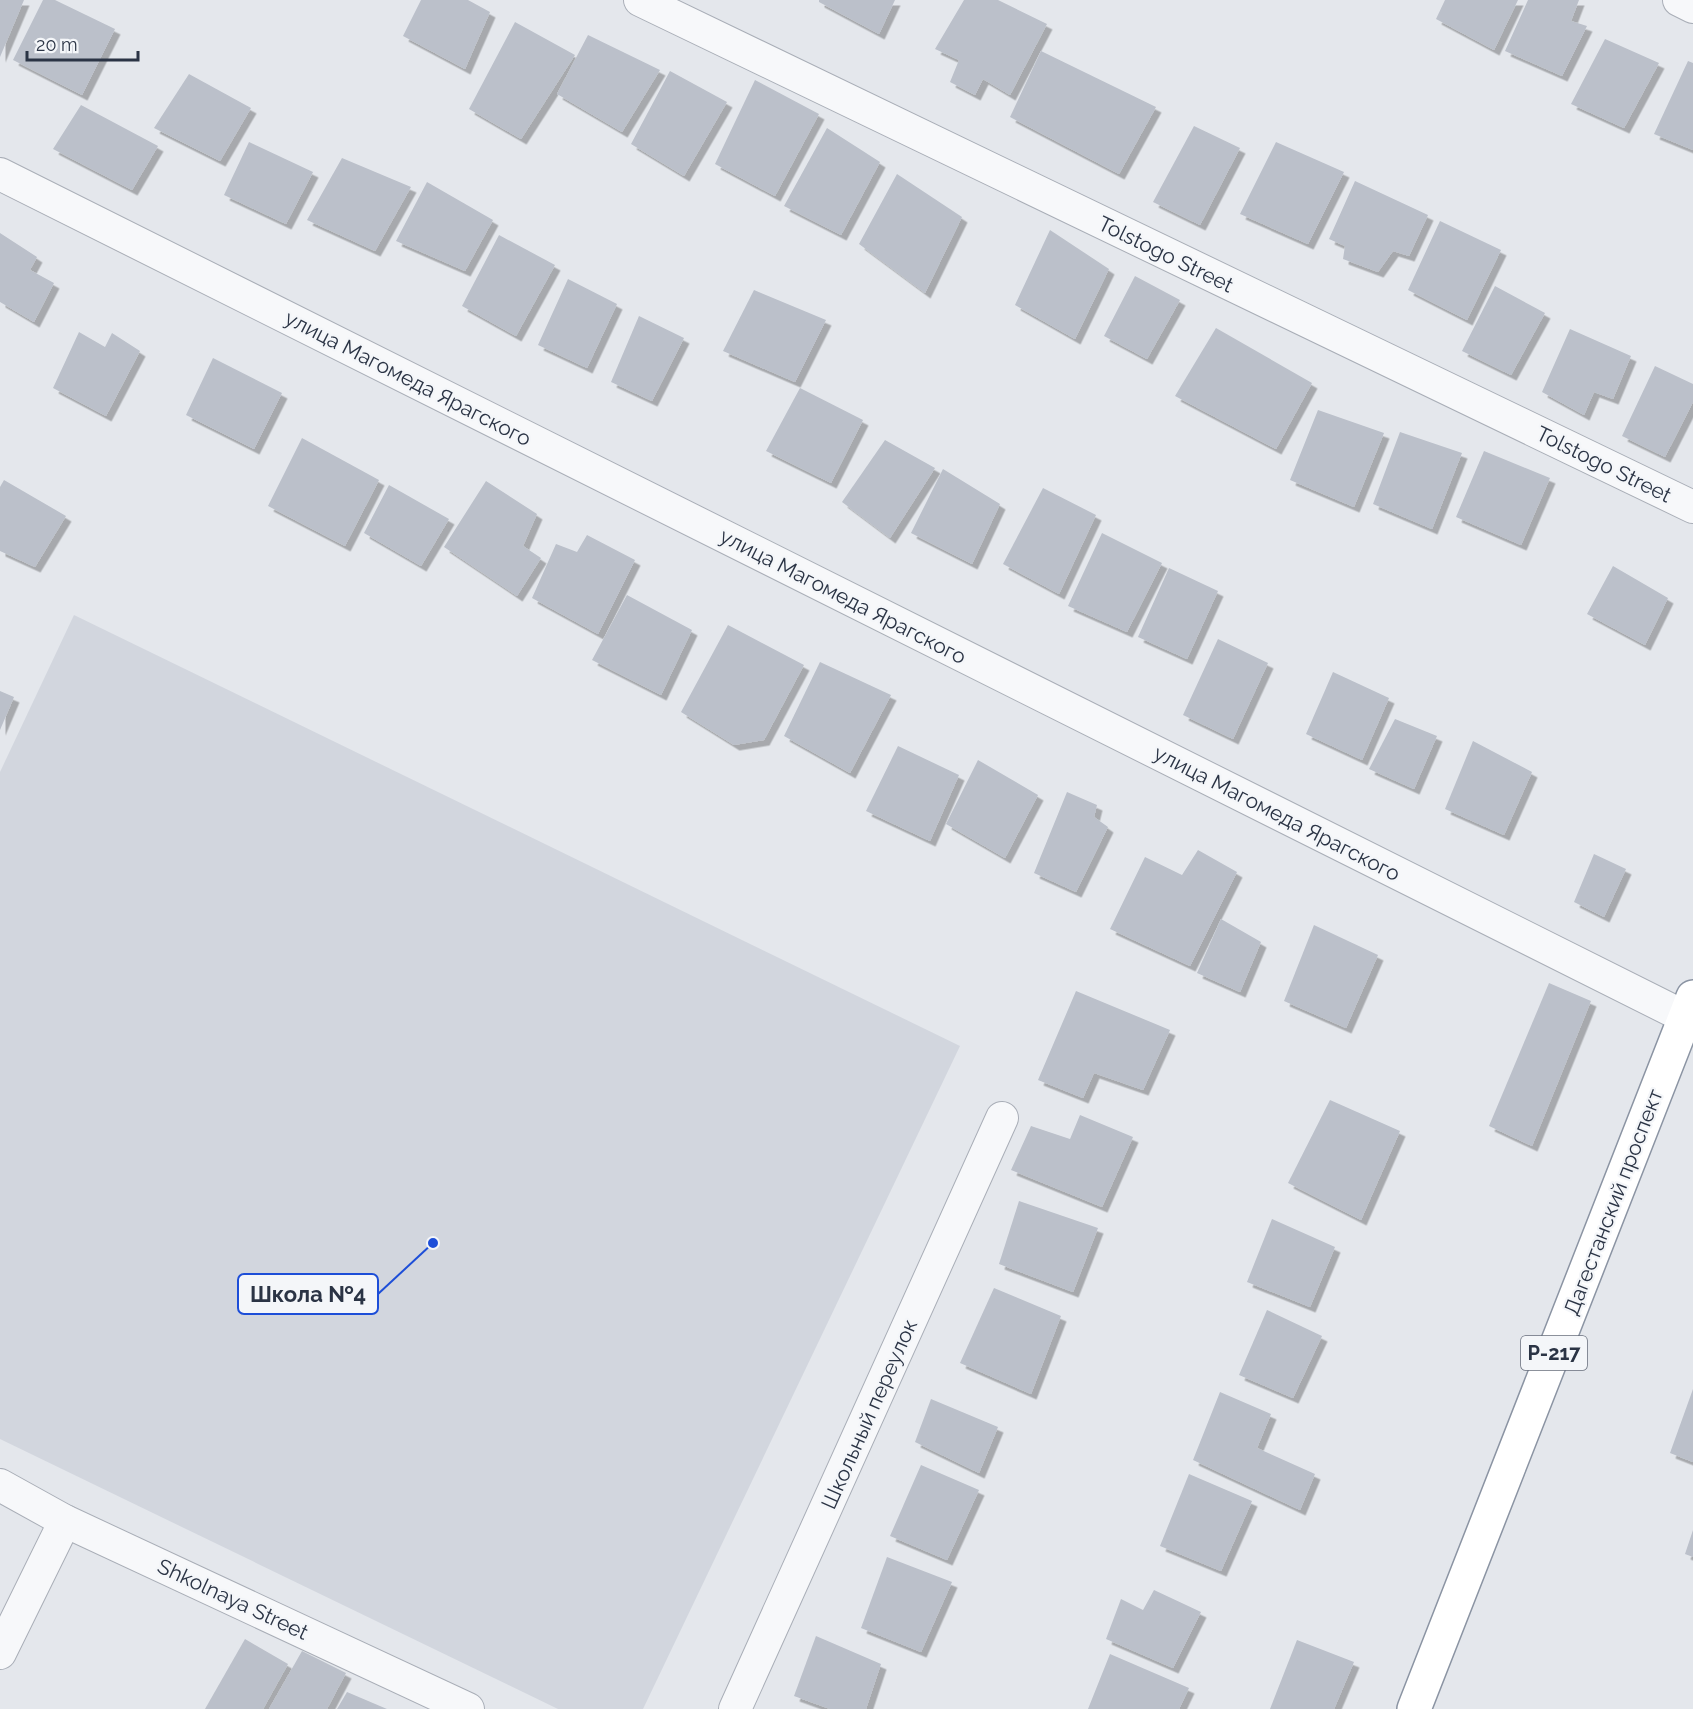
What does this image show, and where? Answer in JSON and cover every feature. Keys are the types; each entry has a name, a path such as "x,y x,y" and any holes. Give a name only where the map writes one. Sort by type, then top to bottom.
{"highway":[{"name":"Дагестанский проспект","path":"1414,1709 1689,1007"}],"street":[{"name":"Tolstogo Street","path":"640,0 1693,507"},
{"path":"1679,0 1693,7"},
{"name":"улица Магомеда Ярагского","path":"0,174 1689,1007"},
{"name":"Школьный переулок","path":"735,1709 1002,1118"},
{"name":"Shkolnaya Street","path":"0,1485 65,1521 468,1709"},
{"path":"0,1653 65,1521"}],"shaded area":[{"path":"74,615 960,1046 643,1709 558,1709 0,1439 0,772"}],"building":[{"path":"0,0 24,0 0,57"},
{"path":"43,0 55,0 115,29 82,95 13,60"},
{"path":"421,0 468,0 490,12 465,69 403,36"},
{"path":"819,0 895,0 879,34"},
{"path":"964,0 998,0 1047,24 1010,95 983,79 975,95 950,82 959,60 935,49"},
{"path":"1445,0 1518,0 1494,50 1436,19"},
{"path":"1528,0 1579,0 1571,21 1587,26 1562,76 1505,51"},
{"path":"515,22 575,55 521,139 469,109"},
{"path":"588,35 660,70 622,132 557,94"},
{"path":"1605,39 1659,63 1624,128 1571,104"},
{"path":"1041,51 1156,107 1119,174 1010,117"},
{"path":"1688,61 1693,63 1693,150 1654,134"},
{"path":"670,71 727,102 684,176 631,144"},
{"path":"189,74 251,108 220,161 154,128"},
{"path":"755,80 819,114 775,196 715,164"},
{"path":"81,105 158,146 132,190 53,149"},
{"path":"1194,126 1240,148 1200,225 1153,202"},
{"path":"827,128 880,162 841,235 784,206"},
{"path":"249,142 313,172 286,224 224,195"},
{"path":"1276,142 1344,172 1308,244 1240,214"},
{"path":"342,158 411,187 375,251 307,220"},
{"path":"897,174 962,217 925,293 859,244"},
{"path":"1355,181 1428,215 1409,256 1393,251 1378,272 1343,259 1345,246 1329,239"},
{"path":"427,182 493,220 465,271 396,241"},
{"path":"1440,221 1501,250 1467,320 1408,290"},
{"path":"1050,230 1109,269 1075,339 1015,305"},
{"path":"0,233 37,257 30,270 54,283 34,322 0,302"},
{"path":"499,235 555,265 516,336 462,306"},
{"path":"1135,276 1180,300 1147,359 1104,336"},
{"path":"568,279 617,304 587,368 538,345"},
{"path":"1495,286 1545,313 1511,375 1462,351"},
{"path":"754,290 826,320 795,382 723,351"},
{"path":"639,316 684,338 652,401 611,382"},
{"path":"1216,328 1312,383 1276,449 1175,396"},
{"path":"1570,329 1631,356 1613,399 1594,392 1584,415 1542,392"},
{"path":"79,332 105,347 112,333 140,351 106,416 53,388"},
{"path":"213,358 282,393 254,449 186,415"},
{"path":"1655,366 1693,384 1693,402 1665,457 1622,436"},
{"path":"800,388 863,420 831,483 766,451"},
{"path":"1318,410 1384,433 1354,507 1290,480"},
{"path":"1400,432 1462,453 1432,529 1373,504"},
{"path":"302,438 379,480 345,546 268,506"},
{"path":"885,440 935,468 890,538 842,502"},
{"path":"1484,451 1550,478 1521,545 1456,517"},
{"path":"943,469 1000,504 972,564 911,533"},
{"path":"4,480 66,516 35,567 0,551 0,487"},
{"path":"486,481 537,514 523,546 541,558 517,596 444,547"},
{"path":"389,485 449,519 421,566 364,533"},
{"path":"1043,488 1096,515 1059,594 1003,564"},
{"path":"1102,533 1162,563 1127,632 1068,606"},
{"path":"587,535 635,560 598,634 532,598 556,544 577,552"},
{"path":"1613,566 1668,598 1645,645 1587,614"},
{"path":"1169,568 1218,591 1187,659 1138,637"},
{"path":"627,595 692,630 661,695 592,660"},
{"path":"728,625 804,665 764,740 734,745 681,712"},
{"path":"1218,639 1268,663 1233,739 1183,715"},
{"path":"820,662 891,695 850,773 784,736"},
{"path":"1333,672 1389,698 1362,760 1306,734"},
{"path":"0,691 14,697 0,730"},
{"path":"1395,719 1437,736 1414,789 1369,769"},
{"path":"1473,741 1532,772 1504,835 1445,809"},
{"path":"898,746 959,775 930,841 866,811"},
{"path":"978,760 1038,795 1005,858 946,824"},
{"path":"1067,792 1097,805 1094,817 1108,827 1076,892 1034,873"},
{"path":"1198,850 1237,872 1190,966 1110,929 1145,857 1182,875"},
{"path":"1594,854 1626,869 1604,917 1574,902"},
{"path":"1221,919 1261,942 1240,992 1197,973"},
{"path":"1314,925 1378,955 1346,1028 1284,1001"},
{"path":"1549,983 1591,1001 1532,1146 1489,1126"},
{"path":"1076,991 1170,1030 1143,1090 1094,1073 1083,1098 1038,1080"},
{"path":"1330,1100 1400,1131 1361,1220 1288,1183"},
{"path":"1080,1115 1133,1137 1102,1207 1011,1170 1031,1126 1070,1139"},
{"path":"1019,1201 1098,1228 1073,1292 999,1264"},
{"path":"1272,1219 1335,1247 1310,1307 1247,1282"},
{"path":"994,1288 1061,1316 1031,1394 960,1363"},
{"path":"1267,1310 1322,1336 1293,1398 1239,1375"},
{"path":"1693,1389 1693,1462 1670,1453"},
{"path":"1220,1392 1271,1414 1257,1448 1315,1474 1300,1510 1193,1460"},
{"path":"931,1399 998,1427 979,1473 915,1442"},
{"path":"921,1465 979,1490 947,1560 890,1536"},
{"path":"1189,1474 1252,1501 1221,1571 1160,1546"},
{"path":"1693,1530 1693,1557 1685,1554"},
{"path":"887,1557 952,1582 921,1652 861,1628"},
{"path":"1154,1590 1201,1612 1173,1668 1106,1639 1121,1599 1143,1610"},
{"path":"816,1636 881,1664 866,1709 830,1709 794,1696"},
{"path":"245,1639 288,1664 263,1709 205,1709"},
{"path":"1297,1640 1354,1662 1334,1709 1270,1709"},
{"path":"302,1651 346,1673 327,1709 269,1709"},
{"path":"1110,1654 1189,1688 1179,1709 1088,1709"},
{"path":"347,1692 387,1709 337,1709"}],"place":[{"name":"Школа №4","path":"433,1243"}]}
